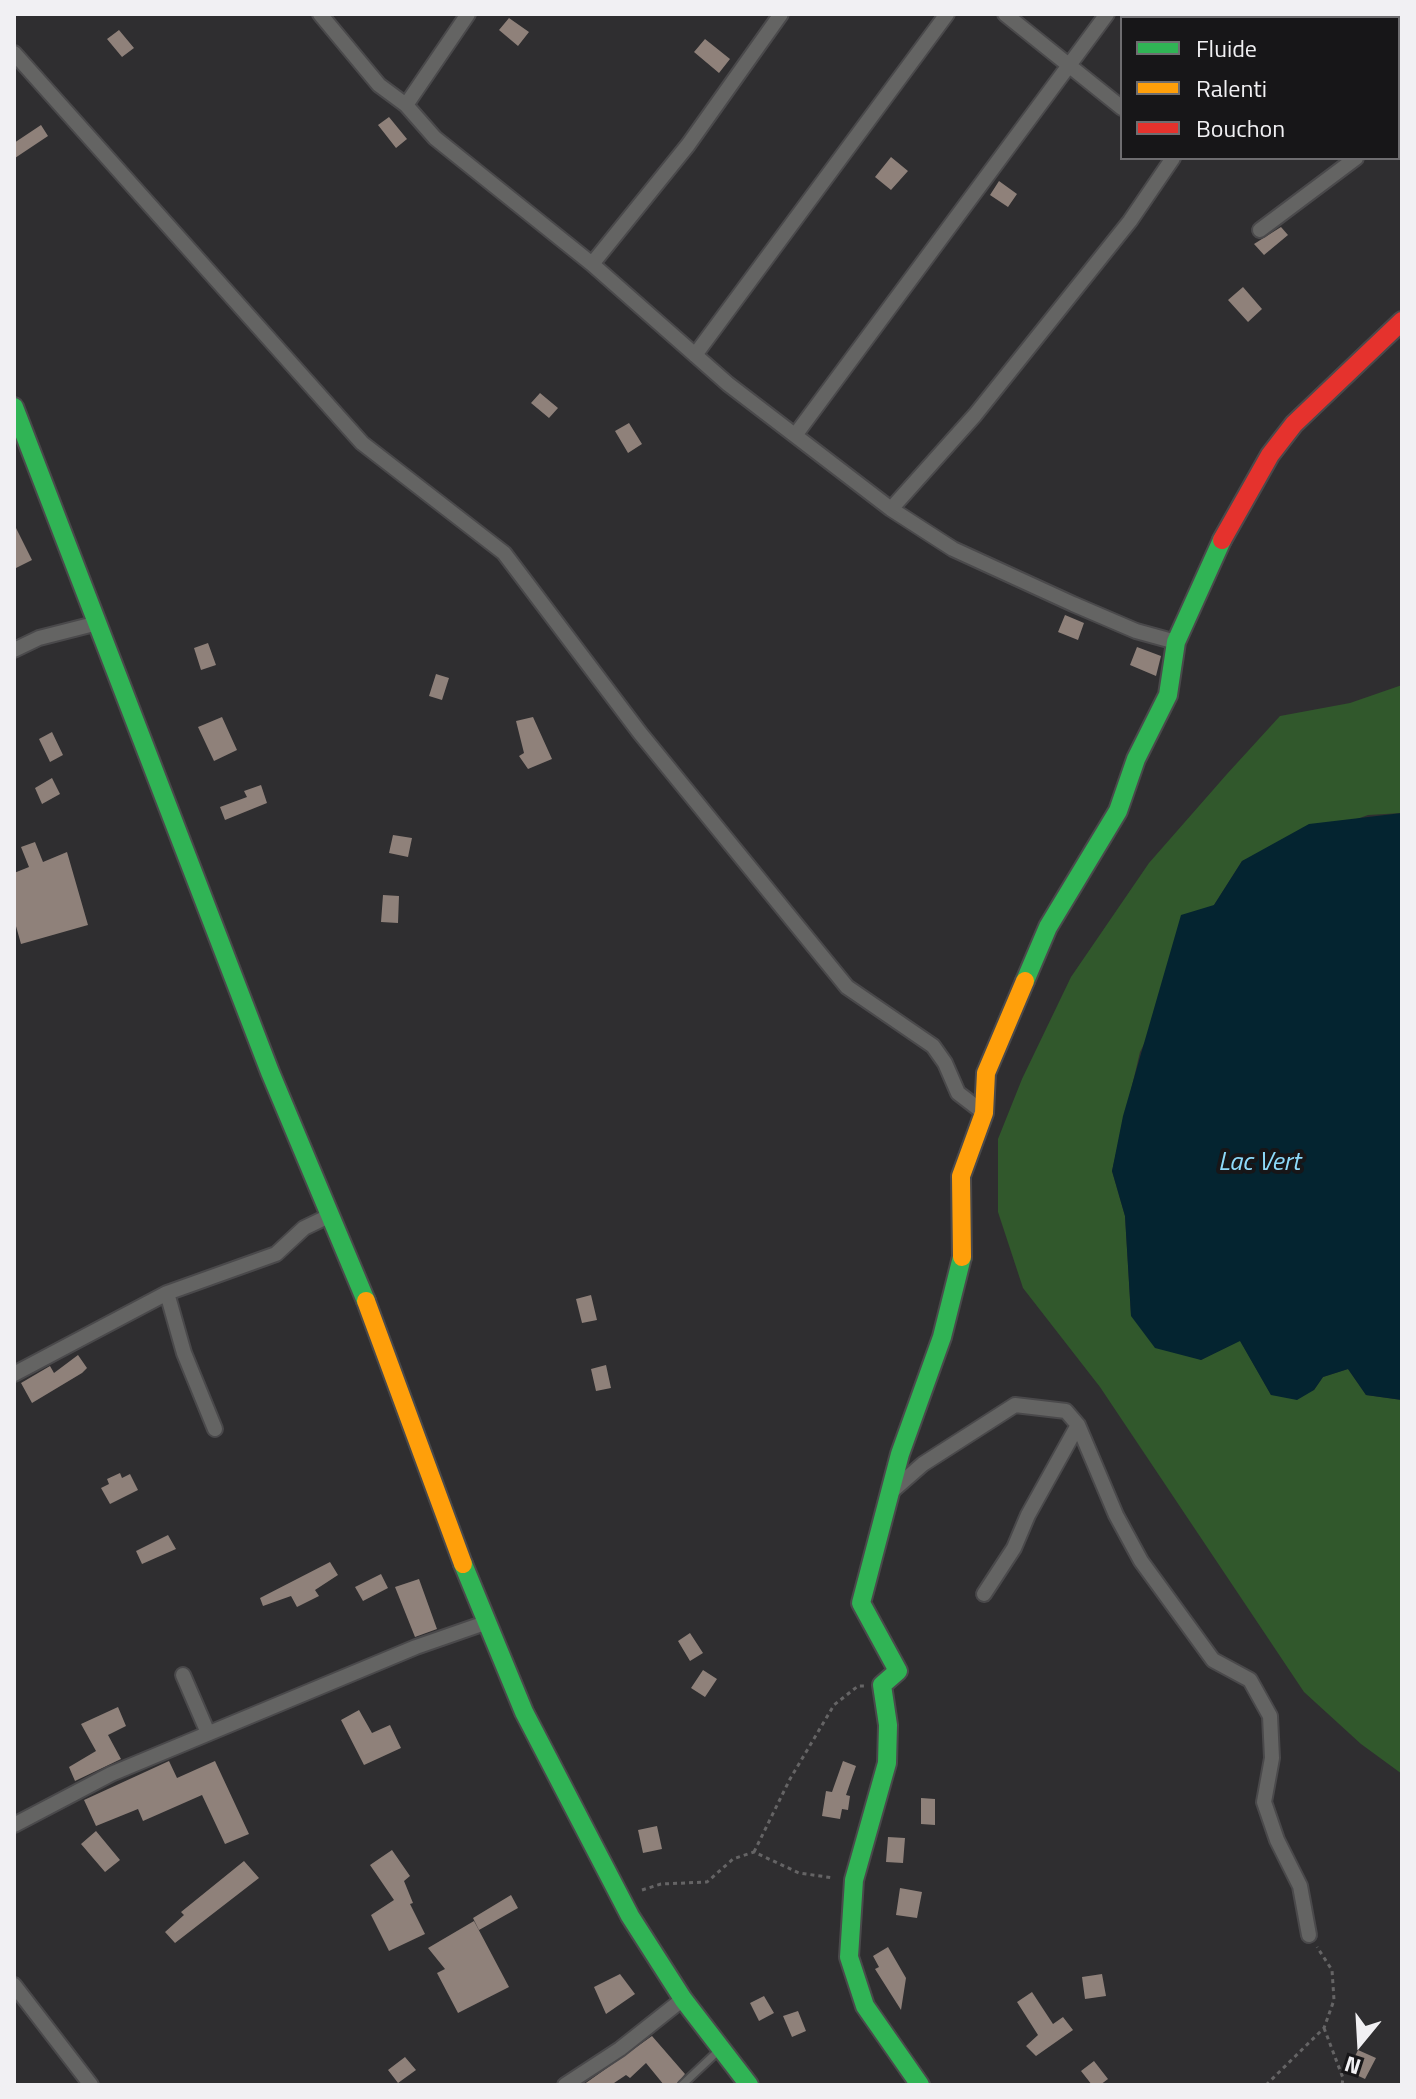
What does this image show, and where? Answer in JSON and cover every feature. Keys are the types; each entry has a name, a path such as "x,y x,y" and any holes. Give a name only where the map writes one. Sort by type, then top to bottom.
{"main road":[{"path":"920,2085 865,2006 849,1957 854,1880 887,1763 888,1725 882,1685 898,1671 861,1603 900,1454 942,1337 964,1248 961,1176 984,1113 986,1073 1048,927 1118,811 1136,759 1168,695 1176,642 1220,544 1270,455 1294,424 1402,321"},
{"path":"14,407 270,1072 367,1303 485,1623 524,1712 619,1897 683,1999 749,2085"}],"street":[{"path":"320,14 379,85 406,105 435,138 592,264 695,355 891,509 953,549 1136,631 1176,642"},
{"path":"406,105 468,14"},
{"path":"592,264 688,145 781,14"},
{"path":"695,355 947,14"},
{"path":"1005,14 1120,106"},
{"path":"796,434 1107,14"},
{"path":"14,53 176,239 362,443 504,553 640,733 837,975 866,1002 933,1046 945,1063 958,1093 984,1113"},
{"path":"891,509 975,415 1130,221 1172,160"},
{"path":"1260,230 1353,160"},
{"path":"14,650 39,638 98,623"},
{"path":"14,1374 167,1293 276,1254 304,1228 331,1215"},
{"path":"167,1293 184,1353 215,1429"},
{"path":"891,1493 923,1464 1015,1405 1066,1411 1078,1425 1098,1476 1141,1561 1213,1660 1250,1680 1270,1716 1272,1758 1264,1802 1277,1840 1300,1886 1309,1935"},
{"path":"984,1594 1014,1548 1034,1503 1078,1425"},
{"path":"14,1825 111,1774 485,1623"},
{"path":"183,1675 208,1733"},
{"path":"14,1985 91,2085"},
{"path":"565,2085 620,2049 683,1999"}],"lane":[{"path":"682,2085 720,2049"}],"path":[{"path":"754,1852 790,1779 834,1705 858,1686 882,1685"},
{"path":"619,1897 661,1884 707,1882 733,1859 754,1852 799,1873 854,1880"},
{"path":"1266,2085 1324,2028 1334,2000 1332,1970 1309,1935"},
{"path":"1324,2028 1343,2078 1342,2085"}],"green space":[{"path":"1402,685 1402,813 1368,815 1242,861 1214,905 1140,1052 1112,1171 1125,1216 1131,1315 1201,1360 1240,1340 1271,1395 1314,1390 1323,1377 1348,1369 1366,1395 1402,1400 1402,1774 1361,1744 1304,1692 1100,1387 1023,1288 998,1212 998,1139 1022,1079 1071,977 1149,863 1227,774 1280,716 1350,703"}],"water":[{"name":"Lac Vert","path":"1402,813 1402,1400 1366,1395 1348,1369 1323,1377 1314,1390 1297,1400 1271,1395 1240,1341 1201,1360 1155,1348 1131,1316 1125,1216 1112,1171 1123,1116 1181,915 1214,905 1242,861 1309,824"}],"building":[{"path":"509,18 529,32 518,46 499,30"},
{"path":"119,30 134,48 122,57 107,39"},
{"path":"705,39 730,59 719,73 694,52"},
{"path":"389,117 407,139 396,148 378,125"},
{"path":"41,125 48,136 15,158 14,143"},
{"path":"891,157 908,171 891,190 875,177"},
{"path":"999,181 1017,194 1008,207 990,195"},
{"path":"1281,227 1288,235 1264,255 1254,244"},
{"path":"1243,287 1262,309 1248,322 1228,300"},
{"path":"540,393 558,408 549,418 531,403"},
{"path":"629,423 642,444 628,453 615,431"},
{"path":"14,524 32,560 14,569"},
{"path":"1065,615 1084,623 1078,640 1058,632"},
{"path":"208,643 216,665 201,670 194,648"},
{"path":"1137,647 1161,656 1156,676 1130,665"},
{"path":"436,674 449,678 442,700 429,696"},
{"path":"222,717 237,750 214,761 198,727"},
{"path":"533,717 552,759 528,769 519,756 524,753 516,721"},
{"path":"52,732 63,755 50,762 39,739"},
{"path":"52,778 60,794 42,804 35,788"},
{"path":"261,785 267,803 225,820 220,807 247,797 244,791"},
{"path":"393,835 412,838 408,857 389,853"},
{"path":"35,842 43,862 67,852 88,925 21,944 14,919 14,873 29,867 21,847"},
{"path":"383,895 399,896 398,923 381,922"},
{"path":"591,1295 597,1320 582,1323 576,1299"},
{"path":"78,1355 87,1368 32,1403 21,1383 50,1366 54,1373"},
{"path":"606,1365 611,1388 596,1391 591,1369"},
{"path":"120,1473 122,1478 130,1474 138,1490 110,1504 101,1488 109,1484 107,1479"},
{"path":"168,1535 176,1549 142,1564 136,1551"},
{"path":"330,1562 338,1575 315,1590 319,1596 297,1607 291,1596 263,1606 260,1598"},
{"path":"381,1574 388,1588 363,1601 355,1587"},
{"path":"419,1579 437,1629 415,1637 395,1587"},
{"path":"690,1633 703,1653 690,1661 678,1641"},
{"path":"703,1670 717,1679 705,1697 691,1688"},
{"path":"118,1707 126,1726 108,1735 121,1759 75,1781 69,1767 96,1751 81,1724"},
{"path":"359,1710 372,1733 390,1725 401,1748 364,1765 341,1720"},
{"path":"169,1761 177,1778 215,1761 249,1834 225,1844 202,1795 143,1821 138,1809 96,1826 84,1800"},
{"path":"843,1761 856,1766 846,1795 850,1796 848,1810 842,1809 840,1819 822,1816 826,1791 832,1792"},
{"path":"921,1798 935,1799 935,1825 921,1824"},
{"path":"657,1826 662,1849 643,1853 638,1830"},
{"path":"96,1831 120,1860 105,1872 81,1844"},
{"path":"888,1837 905,1838 903,1863 886,1862"},
{"path":"392,1850 410,1876 404,1881 413,1903 410,1904 425,1934 389,1951 371,1915 394,1900 370,1865"},
{"path":"244,1861 259,1878 175,1943 165,1932 184,1915 181,1912"},
{"path":"900,1888 922,1892 917,1918 896,1915"},
{"path":"511,1895 518,1908 479,1930 473,1918"},
{"path":"474,1921 509,1987 458,2013 437,1973 445,1969 428,1948"},
{"path":"888,1947 906,1978 901,2010 875,1969 879,1967 873,1956"},
{"path":"620,1974 635,1994 606,2014 594,1987"},
{"path":"1102,1974 1106,1996 1085,1999 1082,1977"},
{"path":"1032,1992 1053,2024 1063,2017 1073,2030 1036,2056 1026,2046 1038,2035 1017,2002"},
{"path":"764,1996 774,2013 759,2021 750,2003"},
{"path":"798,2011 806,2031 792,2037 783,2016"},
{"path":"652,2036 685,2074 676,2085 664,2085 646,2063 630,2078 626,2075 611,2085 583,2085"},
{"path":"1358,2050 1376,2058 1365,2079 1348,2071"},
{"path":"405,2057 416,2070 398,2083 388,2070"},
{"path":"1094,2061 1108,2079 1100,2085 1092,2085 1081,2071"}],"traffic: fast":[{"path":"14,407 270,1072 366,1301"},
{"path":"1025,981 1048,927 1118,811 1136,759 1168,695 1176,642 1222,540"},
{"path":"920,2085 865,2006 849,1957 854,1880 887,1763 888,1725 882,1685 898,1671 861,1603 900,1454 942,1337 962,1257"},
{"path":"463,1564 524,1712 630,1916 683,1999 749,2085"}],"traffic: slow":[{"path":"962,1257 961,1176 984,1113 986,1073 1025,981"},
{"path":"366,1301 463,1564"}],"traffic: jam":[{"path":"1222,540 1270,455 1294,424 1402,321"}]}
